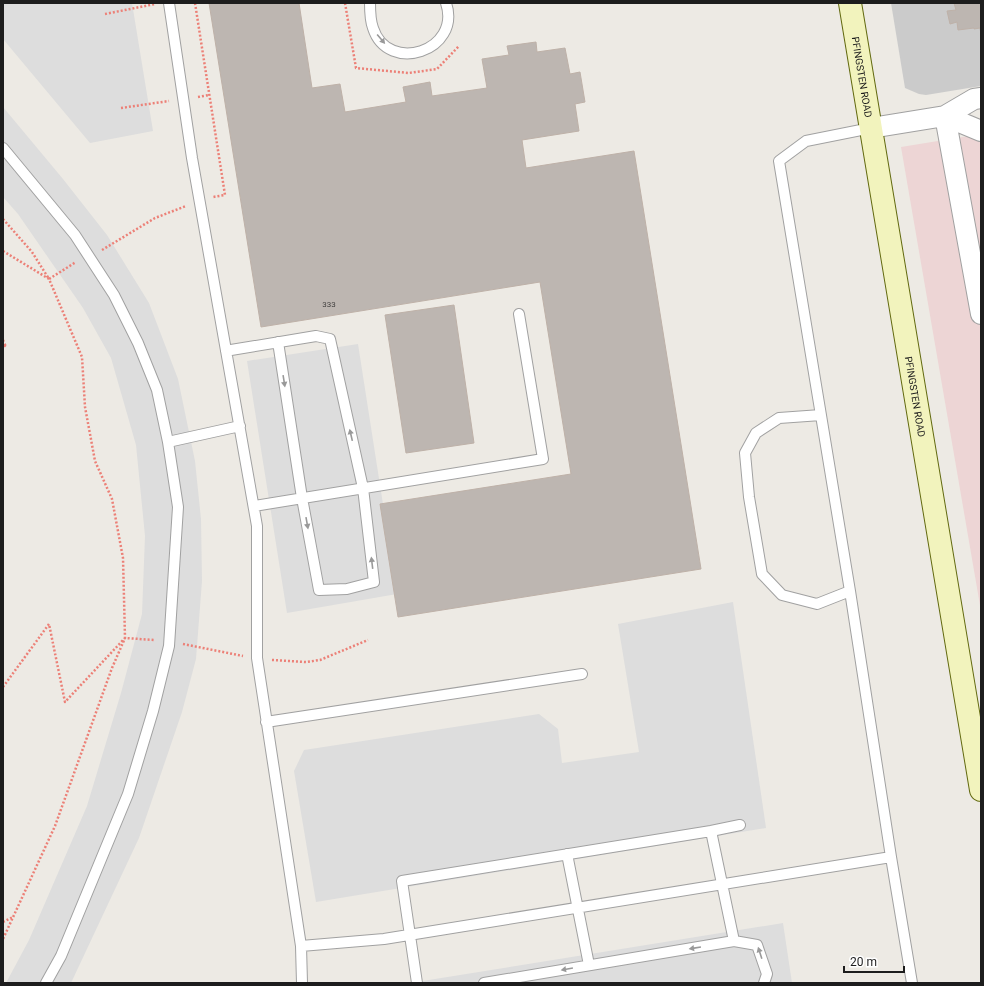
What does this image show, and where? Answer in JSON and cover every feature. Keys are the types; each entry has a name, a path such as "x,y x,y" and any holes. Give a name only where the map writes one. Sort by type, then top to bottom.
{"main road":[{"name":"PFINGSTEN ROAD","path":"850,3 981,790"}],"street":[{"path":"871,128 945,116 974,99 981,98"},
{"path":"945,116 981,131"},
{"path":"945,116 980,305"}],"lane":[{"path":"169,3 183,99 257,526 257,658 301,946 302,983"},
{"path":"370,3 370,16 373,28 379,39 388,48 400,53 413,54 425,51 436,44 443,34 448,21 448,9 446,3"},
{"path":"871,128 806,141 779,161 850,591 912,983"},
{"path":"3,148 75,235 114,295 138,343 157,390 168,442 178,507 170,646 153,711 128,794 61,956 46,983"},
{"path":"254,506 543,459 519,314"},
{"path":"226,351 278,342 316,336 330,340 364,488 374,582 347,589 319,590 302,498 278,342"},
{"path":"821,416 779,418 756,433 745,453 749,497 762,574 782,595 817,604 850,591"},
{"path":"168,442 240,426"},
{"path":"266,722 582,674"},
{"path":"417,983 402,881 740,825"},
{"path":"711,831 734,941"},
{"path":"568,854 589,965"},
{"path":"301,946 384,939 891,856"},
{"path":"484,983 734,941 757,945 767,974 764,983"}],"path":[{"path":"106,14 162,3"},
{"path":"50,279 88,255 102,251 155,218 200,200 225,195 195,3"},
{"path":"121,108 209,95"},
{"path":"3,219 32,252 50,279 82,357 84,407 95,461 112,500 123,558 125,638 112,668 55,826 3,940"},
{"path":"3,251 50,279"},
{"path":"3,340 6,346 3,344"},
{"path":"3,687 49,624 65,702 125,638"},
{"path":"3,922 14,917"}],"shaded area":[{"path":"3,3 132,3 153,131 90,143 3,39"},
{"path":"891,3 981,3 981,86 926,95 919,94 905,88"},
{"path":"3,107 107,235 149,303 178,379 195,461 201,519 202,581 196,659 182,712 139,838 71,983 6,983 29,940 87,806 121,693 142,614 145,536 136,445 111,358 83,308 18,214 3,197"},
{"path":"981,134 981,611 901,147"},
{"path":"358,344 397,594 287,613 247,361"},
{"path":"733,602 766,828 316,902 294,771 304,750 539,714 558,729 562,763 639,752 618,624"},
{"path":"783,923 792,983 410,983"}],"building":[{"path":"209,3 299,3 312,88 340,84 345,112 406,102 403,87 430,82 432,96 487,88 482,59 509,55 507,46 536,42 537,52 565,48 570,74 580,72 585,102 575,104 579,131 522,140 526,168 634,151 701,569 398,617 380,504 571,474 540,282 261,327"},
{"path":"954,3 981,3 981,34 980,28 958,30 957,22 950,24 947,11 956,10"},
{"path":"454,305 474,443 406,453 385,315"}]}
